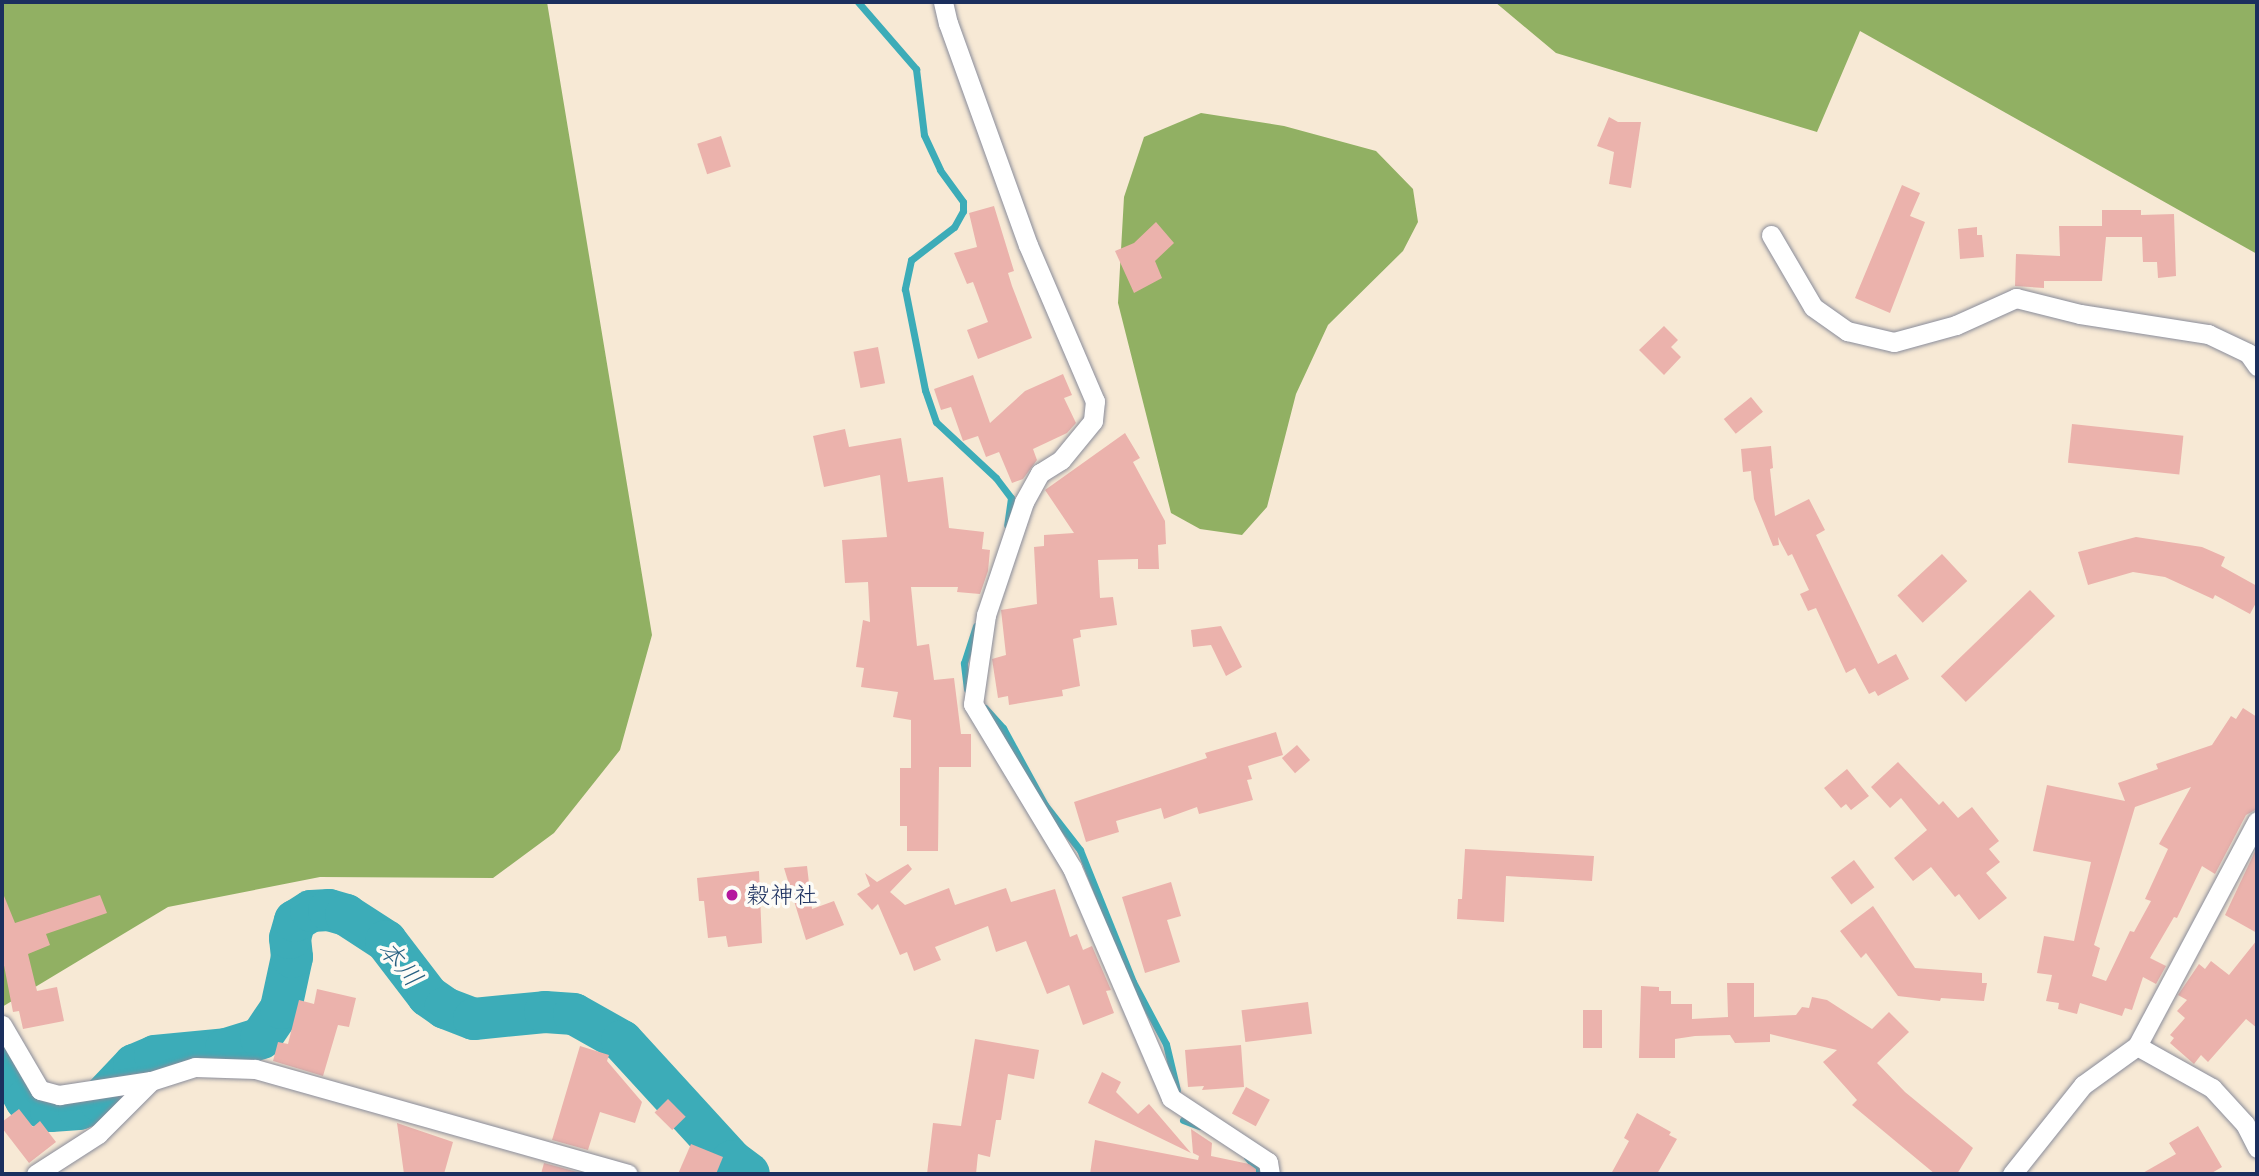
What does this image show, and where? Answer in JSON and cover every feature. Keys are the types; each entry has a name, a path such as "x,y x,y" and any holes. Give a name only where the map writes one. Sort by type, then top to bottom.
{"street":[{"path":"943,2 948,23 1028,245 1095,401 1093,421 1061,460 1040,473 1024,502 986,615 974,704 1072,868 1171,1098 1268,1162 1270,1174"},
{"path":"1770,235 1813,307 1847,331 1894,342 1956,325 2016,298 2080,314 2208,334 2248,352 2257,366"},
{"path":"2012,1174 2083,1085 2137,1046 2257,821"},
{"path":"2,1025 40,1090 59,1095 142,1081 195,1067 255,1069 628,1174"},
{"path":"2137,1046 2212,1088 2245,1124 2257,1147"},
{"path":"36,1174 98,1134 142,1081"}],"green space":[{"path":"2,2 547,2 652,635 620,750 554,833 493,878 320,877 168,907 2,1007"},
{"path":"1495,2 2257,2 2257,254 1860,31 1817,132 1556,53"},
{"path":"1201,113 1284,126 1376,151 1413,189 1418,222 1403,251 1328,325 1296,394 1267,507 1242,535 1200,529 1171,513 1118,303 1124,197 1144,137"}],"building":[{"path":"1609,117 1618,122 1641,122 1631,188 1609,184 1614,152 1597,146"},
{"path":"721,136 731,166 707,174 697,144"},
{"path":"1902,185 1920,193 1910,216 1925,222 1890,313 1855,298"},
{"path":"994,206 1014,271 1008,273 1032,338 978,359 967,330 988,322 973,282 967,284 954,253 977,247 969,213"},
{"path":"2102,210 2141,210 2141,215 2174,214 2176,276 2158,278 2157,262 2143,262 2142,237 2106,237 2102,281 2044,281 2044,288 2015,286 2016,254 2060,256 2059,226 2102,226"},
{"path":"1156,222 1174,243 1155,261 1162,278 1134,293 1115,251 1134,243"},
{"path":"1977,227 1977,235 1982,235 1984,257 1960,259 1958,229"},
{"path":"1664,326 1678,340 1671,347 1681,357 1664,375 1639,350"},
{"path":"878,347 885,383 861,388 853,352"},
{"path":"1063,374 1072,395 1064,398 1076,423 1067,433 1033,449 1037,460 1023,479 1012,483 999,452 986,457 978,436 963,441 951,407 941,410 934,389 973,375 990,423 1025,391"},
{"path":"1751,397 1763,412 1736,434 1724,419"},
{"path":"2072,424 2183,436 2179,474 2068,463"},
{"path":"845,429 849,447 901,438 908,482 943,477 949,528 984,532 982,549 990,550 988,571 980,594 957,592 958,587 911,587 917,646 929,644 934,680 954,678 961,734 971,734 971,767 939,767 938,851 907,851 907,826 900,826 900,768 911,768 911,720 893,717 898,692 861,687 864,668 856,667 863,620 870,622 868,582 845,583 842,540 887,537 880,475 824,487 813,436"},
{"path":"1125,433 1140,458 1133,462 1165,521 1166,544 1158,545 1159,569 1138,569 1138,559 1098,560 1100,598 1113,597 1117,625 1080,630 1081,637 1073,639 1080,686 1062,690 1063,696 1009,705 1008,696 998,698 992,659 1006,655 1001,610 1037,604 1034,547 1044,546 1044,535 1074,533 1045,490"},
{"path":"1771,446 1773,468 1770,469 1775,516 1809,499 1825,530 1816,535 1878,664 1896,654 1909,679 1878,696 1875,691 1869,694 1855,668 1846,673 1816,608 1808,611 1800,594 1809,590 1792,554 1788,556 1778,537 1779,545 1773,546 1754,499 1751,471 1743,472 1741,449"},
{"path":"2136,537 2202,547 2225,557 2221,566 2257,586 2257,601 2250,614 2215,595 2213,599 2165,577 2133,572 2088,585 2078,552"},
{"path":"1942,554 1967,581 1923,623 1897,596"},
{"path":"2030,590 2055,616 1966,702 1941,676"},
{"path":"1221,626 1242,667 1226,676 1211,645 1193,647 1191,630"},
{"path":"2243,708 2257,717 2257,809 2246,815 2215,874 2202,866 2177,918 2174,917 2150,958 2166,966 2156,984 2143,977 2132,1010 2125,1008 2122,1016 2080,1003 2077,1014 2058,1009 2059,1003 2046,1001 2052,975 2037,973 2044,936 2074,941 2091,862 2033,851 2047,785 2125,801 2118,783 2158,769 2156,764 2212,745 2231,716 2236,719","holes":["2191,787 2159,844 2168,849 2145,899 2151,901 2134,932 2130,931 2106,981 2092,976 2100,948 2094,945 2135,807"]},
{"path":"1276,732 1283,755 1248,766 1252,779 1247,780 1253,800 1199,814 1197,807 1164,819 1161,808 1116,821 1119,832 1086,842 1074,802 1207,758 1205,753"},
{"path":"1297,745 1310,760 1295,773 1282,758"},
{"path":"1898,762 1939,805 1943,801 1958,818 1972,807 1999,841 1989,849 2000,862 1986,873 2007,898 1979,920 1959,894 1955,897 1931,867 1913,881 1894,858 1927,830 1901,798 1890,808 1871,787"},
{"path":"1847,769 1869,796 1851,810 1846,804 1841,808 1824,788"},
{"path":"2257,847 2257,933 2225,915"},
{"path":"1465,849 1594,856 1592,881 1506,876 1504,922 1457,919 1458,899 1462,899"},
{"path":"1854,860 1874,887 1851,905 1831,877"},
{"path":"908,864 912,869 890,892 905,905 949,888 955,905 1006,888 1011,902 1055,889 1070,937 1077,934 1083,950 1092,946 1111,990 1106,991 1114,1013 1083,1025 1069,985 1047,994 1026,941 996,952 988,926 935,947 941,960 914,971 907,952 900,955 878,904 872,910 857,894 870,886 865,873 877,882"},
{"path":"807,866 812,909 834,901 844,925 806,940 784,868"},
{"path":"759,871 762,943 728,947 726,936 708,938 704,901 699,901 697,878"},
{"path":"1171,882 1181,916 1167,920 1180,962 1145,973 1122,897"},
{"path":"2,891 15,923 100,895 107,913 46,934 50,945 28,954 37,991 57,987 64,1021 23,1029 19,1011 13,1012 2,955"},
{"path":"1873,906 1915,968 1982,973 1982,983 1987,983 1984,1001 1941,998 1940,1001 1898,996 1866,953 1861,958 1840,931"},
{"path":"2257,940 2257,1028 2246,1019 2208,1062 2201,1055 2194,1064 2170,1043 2174,1038 2170,1035 2185,1018 2177,1011 2187,1000 2178,995 2199,964 2205,969 2211,961 2229,975"},
{"path":"1727,983 1754,983 1754,1017 1796,1015 1802,1007 1809,1008 1812,997 1827,1000 1872,1029 1889,1012 1909,1032 1877,1063 1905,1092 1973,1148 1957,1174 1935,1174 1852,1105 1857,1100 1823,1062 1837,1050 1770,1034 1770,1042 1735,1043 1730,1035 1695,1036 1675,1039 1675,1058 1639,1058 1641,986 1671,991 1671,1004 1692,1004 1692,1019 1728,1017"},
{"path":"317,989 356,998 349,1027 338,1025 323,1076 273,1061 278,1042 288,1044 299,1000 314,1004"},
{"path":"1308,1002 1312,1034 1245,1042 1241,1010"},
{"path":"1583,1010 1602,1010 1602,1048 1583,1048"},
{"path":"975,1039 1039,1050 1034,1079 1008,1074 1001,1120 996,1120 990,1157 978,1154 976,1174 927,1174 933,1123 961,1126"},
{"path":"1241,1045 1244,1087 1202,1090 1204,1086 1188,1087 1185,1050"},
{"path":"580,1046 609,1055 607,1061 642,1102 635,1123 600,1112 588,1150 552,1140"},
{"path":"1102,1072 1121,1082 1116,1092 1138,1114 1149,1104 1191,1153 1088,1103"},
{"path":"1246,1087 1270,1100 1256,1126 1232,1113"},
{"path":"668,1099 686,1117 672,1130 655,1112"},
{"path":"19,1109 33,1127 40,1121 56,1142 29,1163 2,1128 2,1122"},
{"path":"1637,1113 1671,1132 1669,1135 1677,1139 1657,1174 1611,1174 1629,1141 1624,1138"},
{"path":"397,1123 453,1142 444,1174 404,1174"},
{"path":"2198,1126 2222,1167 2210,1174 2141,1174 2176,1154 2169,1143"},
{"path":"1191,1129 1212,1143 1211,1156 1249,1164 1256,1169 1256,1174 1090,1174 1095,1140 1198,1160 1199,1156 1193,1153"},
{"path":"691,1144 723,1157 716,1174 678,1174"},
{"path":"544,1163 581,1173 541,1174"}],"waterway":[{"path":"858,2 916,69 924,135 940,170 963,202 963,211 954,227 911,260 905,289 925,390 936,422 996,478 1011,498 1007,525"},
{"path":"967,689 964,663 976,626"},
{"path":"985,708 1003,728 1045,805 1080,850 1133,982 1166,1044 1177,1090"},
{"name":"本川","path":"2,1057 26,1100 51,1111 79,1109 100,1101 134,1065 155,1056 226,1049 261,1038 281,1008 292,957 290,938 295,921 311,911 329,910 346,915 386,941 428,996 445,1008 474,1019 545,1012 574,1014 622,1041 732,1161 749,1174"},
{"path":"1183,1120 1199,1126"},
{"path":"1247,1157 1261,1174"}],"place":[{"name":"穀神社","path":"732,895"}]}
